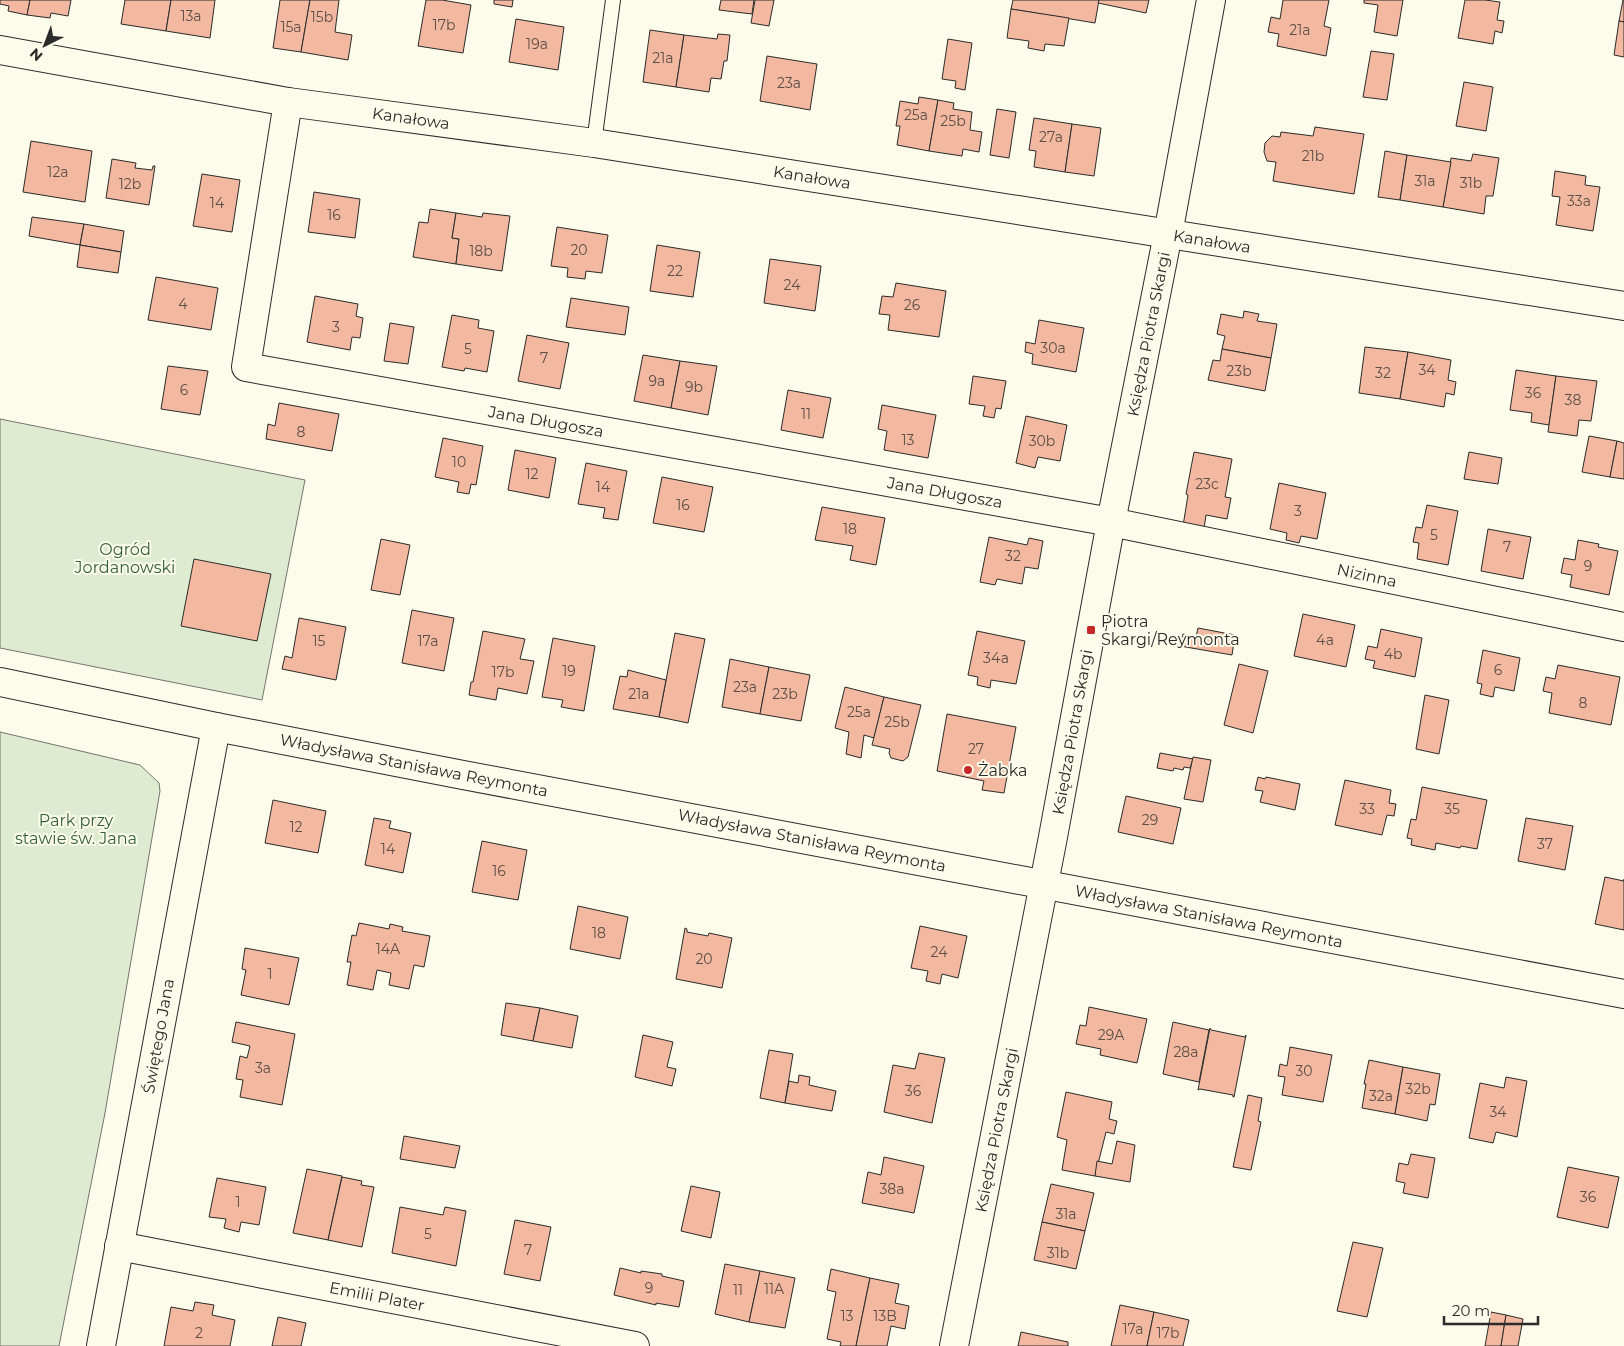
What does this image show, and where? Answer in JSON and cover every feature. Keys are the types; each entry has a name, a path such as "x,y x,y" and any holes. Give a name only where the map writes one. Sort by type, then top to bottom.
{"street":[{"name":"Księdza Piotra Skargi","path":"954,1346 1044,885 1211,0"},
{"name":"Kanałowa","path":"0,50 288,102 594,143 1624,306"},
{"name":"Jana Długosza","path":"288,102 246,367 1111,522"},
{"name":"Nizinna","path":"1111,522 1624,627"},
{"name":"Władysława Stanisława Reymonta","path":"0,682 216,727 1624,994"},
{"name":"Świętego Jana","path":"101,1346 216,727"},
{"name":"Emilii Plater","path":"120,1246 635,1346"}],"lane":[{"path":"594,143 613,0"}],"green space":[{"name":"Ogród Jordanowski","path":"0,419 305,480 262,700 0,648"},
{"name":"Park przy stawie św. Jana","path":"0,732 140,765 159,783 160,791 105,1113 59,1346 0,1346"}],"building":[{"path":"0,0 30,0 27,15 8,11 9,6 0,4"},
{"path":"30,0 71,0 68,16 51,13 50,18 27,15"},
{"path":"125,0 171,0 166,31 121,24"},
{"path":"171,0 215,0 210,38 166,31"},
{"path":"280,0 310,0 301,52 273,48"},
{"path":"310,0 339,0 335,32 352,35 348,60 301,52"},
{"path":"426,0 442,0 471,5 463,53 418,46"},
{"path":"494,0 513,0 512,7 494,4"},
{"path":"721,0 754,0 752,14 719,10"},
{"path":"755,0 774,0 769,26 751,23"},
{"path":"1013,0 1099,0 1095,23 1011,9"},
{"path":"1099,0 1149,0 1146,13 1098,3"},
{"path":"1283,0 1329,0 1324,26 1331,28 1326,56 1277,46 1279,34 1268,32 1271,17 1280,19"},
{"path":"1364,0 1403,0 1397,36 1374,32 1378,5 1364,3"},
{"path":"1465,0 1500,2 1497,20 1504,21 1502,33 1495,31 1493,44 1458,38"},
{"path":"1624,0 1624,22 1619,21"},
{"path":"1011,9 1069,18 1064,46 1045,44 1044,51 1028,48 1029,41 1007,38"},
{"path":"516,19 564,27 558,70 509,62"},
{"path":"1619,21 1624,22 1624,57 1614,55"},
{"path":"650,30 684,35 676,87 643,82"},
{"path":"718,34 730,35 727,61 724,61 721,79 711,78 709,92 676,87 684,35 717,39"},
{"path":"948,39 972,43 965,90 955,88 956,81 942,79"},
{"path":"1371,51 1394,54 1387,100 1363,97"},
{"path":"767,56 817,64 810,110 760,101"},
{"path":"1464,82 1493,87 1486,131 1456,126"},
{"path":"919,97 938,100 929,151 897,145 900,126 896,126 900,101 918,104"},
{"path":"938,100 954,103 953,109 972,112 970,130 982,132 979,152 963,149 962,156 929,151"},
{"path":"997,109 1016,112 1009,158 990,155"},
{"path":"1034,118 1072,124 1065,172 1034,167 1036,151 1029,150"},
{"path":"1072,124 1101,128 1094,176 1065,172"},
{"path":"1315,127 1364,134 1354,194 1273,181 1276,162 1267,161 1264,152 1265,143 1272,136 1280,137 1281,132 1313,136"},
{"path":"31,141 92,151 85,202 23,192"},
{"path":"1385,151 1407,155 1400,200 1378,197"},
{"path":"1473,154 1499,158 1493,196 1486,196 1484,214 1443,207 1451,158 1471,161"},
{"path":"1407,155 1451,162 1443,207 1400,200"},
{"path":"112,159 136,163 135,168 152,170 153,166 155,166 149,205 106,198"},
{"path":"1555,171 1586,176 1585,185 1600,187 1593,231 1556,225 1560,197 1552,196"},
{"path":"202,174 240,180 232,232 193,226"},
{"path":"314,192 360,199 355,238 308,232"},
{"path":"430,209 456,213 452,238 459,239 456,264 413,257 419,222 428,223"},
{"path":"456,213 482,217 483,213 510,216 502,271 456,264 459,239 452,238"},
{"path":"32,217 84,224 80,245 29,236"},
{"path":"84,224 124,231 121,252 80,245"},
{"path":"557,227 608,235 602,273 586,271 585,279 567,277 568,268 551,266"},
{"path":"80,245 121,252 118,273 77,267"},
{"path":"657,245 700,252 693,297 650,291"},
{"path":"770,259 821,266 815,311 764,303"},
{"path":"156,277 218,288 211,330 148,320"},
{"path":"896,283 946,291 939,337 888,330 890,315 879,314 882,296 893,297"},
{"path":"315,296 358,304 356,316 363,318 360,338 352,337 350,350 307,342"},
{"path":"571,298 629,307 625,335 566,327"},
{"path":"1244,311 1259,314 1257,321 1277,324 1271,358 1222,349 1225,336 1217,334 1221,314 1243,318"},
{"path":"452,315 479,320 478,328 494,331 487,372 465,368 464,371 442,367"},
{"path":"1039,320 1084,328 1076,372 1032,364 1033,354 1025,352 1026,342 1035,344"},
{"path":"390,323 414,327 408,364 384,361"},
{"path":"527,335 569,343 560,389 518,381"},
{"path":"1365,347 1408,352 1400,399 1359,393"},
{"path":"1222,349 1271,358 1265,391 1208,380 1213,360 1220,361"},
{"path":"1408,352 1451,360 1448,380 1456,382 1454,395 1446,393 1444,407 1400,399"},
{"path":"643,355 680,361 671,408 634,401"},
{"path":"680,361 717,366 708,415 671,408"},
{"path":"168,366 208,371 200,415 161,409"},
{"path":"1516,370 1556,376 1549,425 1531,422 1532,413 1510,410"},
{"path":"973,376 1006,381 1001,409 996,408 994,418 983,416 985,406 969,404"},
{"path":"1556,376 1597,381 1591,421 1579,420 1577,436 1548,432"},
{"path":"788,390 831,398 823,438 781,430"},
{"path":"279,403 339,414 332,451 266,439 268,424 275,426"},
{"path":"882,405 936,415 928,458 884,450 887,431 878,429"},
{"path":"1026,416 1067,425 1060,461 1038,457 1035,468 1016,463"},
{"path":"1589,436 1617,441 1610,477 1582,472"},
{"path":"443,438 483,446 476,485 471,484 469,494 457,492 459,482 435,477"},
{"path":"1617,441 1624,443 1624,479 1610,477"},
{"path":"515,450 556,458 549,498 508,490"},
{"path":"1194,452 1232,459 1225,497 1231,498 1227,519 1206,515 1204,529 1183,526 1188,495 1186,494"},
{"path":"1469,452 1502,458 1498,484 1464,479"},
{"path":"586,463 627,471 618,520 603,518 605,508 578,504"},
{"path":"662,477 713,487 704,532 653,523"},
{"path":"1279,483 1326,493 1317,539 1301,536 1299,543 1286,540 1287,533 1270,529"},
{"path":"1427,505 1458,511 1448,565 1417,559 1419,543 1413,542 1416,527 1422,528"},
{"path":"822,507 885,518 876,565 850,560 853,546 815,540"},
{"path":"1488,529 1531,537 1523,579 1481,571"},
{"path":"989,537 1027,545 1029,538 1043,541 1038,569 1025,567 1022,584 997,579 995,585 980,582"},
{"path":"381,539 410,545 400,595 371,590"},
{"path":"1578,540 1599,544 1598,547 1618,551 1609,595 1570,587 1572,575 1561,573 1564,558 1575,560"},
{"path":"194,559 271,574 257,641 181,626"},
{"path":"412,610 454,618 444,671 402,663"},
{"path":"1303,614 1355,625 1346,667 1294,656"},
{"path":"299,618 346,627 336,680 282,669 285,656 292,658"},
{"path":"1198,628 1235,635 1232,655 1180,646 1183,634 1196,637"},
{"path":"1381,629 1422,638 1415,677 1373,668 1375,661 1365,659 1368,646 1377,648"},
{"path":"483,631 525,639 520,659 534,661 527,694 498,688 496,700 469,695"},
{"path":"977,631 1025,641 1016,684 991,680 990,688 977,685 978,677 968,675"},
{"path":"675,633 705,639 688,723 659,717"},
{"path":"553,638 595,646 584,711 561,707 563,700 542,697"},
{"path":"1483,650 1520,658 1514,691 1495,687 1493,697 1480,694 1482,684 1477,683"},
{"path":"730,659 769,667 760,714 722,707"},
{"path":"1239,664 1268,671 1253,733 1224,725"},
{"path":"1558,665 1620,677 1611,725 1549,713 1552,693 1543,691 1546,677 1555,679"},
{"path":"769,667 810,675 801,721 760,714"},
{"path":"628,670 666,680 659,717 613,709 620,676 627,677"},
{"path":"845,687 884,697 874,738 864,735 861,758 846,754 849,732 835,728"},
{"path":"1425,695 1449,700 1439,754 1416,749"},
{"path":"884,697 921,705 908,757 903,761 891,758 890,749 872,745"},
{"path":"947,714 1016,727 1004,793 982,790 984,781 937,771"},
{"path":"1160,753 1193,759 1190,768 1184,767 1183,770 1174,768 1173,771 1157,768"},
{"path":"1193,757 1211,760 1203,802 1184,799"},
{"path":"1258,777 1300,784 1295,810 1260,802 1263,791 1255,790"},
{"path":"1345,780 1391,790 1389,803 1396,804 1394,816 1387,815 1382,835 1335,825"},
{"path":"1422,787 1487,800 1477,849 1436,843 1435,850 1411,845 1412,839 1407,838 1411,819 1416,820"},
{"path":"1126,796 1181,808 1173,844 1118,832"},
{"path":"273,800 326,811 318,853 265,843"},
{"path":"374,818 391,821 389,828 411,833 403,873 365,865"},
{"path":"1526,818 1573,826 1565,870 1518,861"},
{"path":"482,841 527,850 518,900 472,892"},
{"path":"1605,877 1624,881 1624,930 1595,924"},
{"path":"578,906 628,917 620,959 570,949"},
{"path":"359,923 389,929 390,924 403,927 402,931 430,936 424,967 414,965 409,989 389,985 391,973 377,970 373,990 347,985 351,962 347,962 352,935 356,936"},
{"path":"920,926 967,936 958,978 942,974 940,984 926,981 928,971 911,968"},
{"path":"685,928 687,932 708,936 709,933 732,938 722,988 676,979"},
{"path":"245,948 299,958 289,1005 241,995 246,970 242,969"},
{"path":"506,1003 540,1008 533,1041 501,1035"},
{"path":"1089,1007 1147,1019 1137,1063 1100,1055 1101,1049 1076,1044 1080,1025 1086,1026"},
{"path":"540,1008 578,1016 572,1048 533,1041"},
{"path":"236,1022 295,1034 282,1105 240,1097 243,1080 236,1079 240,1056 247,1058 250,1046 232,1042"},
{"path":"1173,1022 1209,1030 1199,1082 1163,1074"},
{"path":"1210,1028 1211,1030 1245,1037 1246,1035 1234,1097 1233,1095 1198,1090"},
{"path":"643,1035 673,1042 667,1067 676,1069 672,1086 635,1077"},
{"path":"1290,1047 1332,1055 1323,1102 1282,1095 1285,1077 1278,1076 1280,1064 1287,1066"},
{"path":"769,1050 793,1054 785,1103 760,1098"},
{"path":"919,1053 945,1058 932,1123 884,1112 893,1065 915,1069"},
{"path":"1369,1060 1403,1067 1395,1114 1362,1108"},
{"path":"1403,1067 1440,1074 1435,1105 1430,1104 1427,1121 1395,1114"},
{"path":"799,1075 810,1077 809,1085 836,1091 832,1111 785,1103 789,1081 798,1083"},
{"path":"1506,1077 1527,1081 1517,1137 1496,1132 1493,1143 1469,1138 1480,1083 1504,1088"},
{"path":"1066,1092 1112,1102 1109,1119 1117,1121 1114,1134 1106,1132 1095,1176 1062,1170 1067,1140 1057,1137"},
{"path":"1248,1095 1262,1098 1258,1121 1261,1122 1251,1170 1233,1167"},
{"path":"404,1136 460,1146 455,1168 400,1159"},
{"path":"1117,1141 1135,1145 1130,1182 1095,1176 1097,1161 1112,1164"},
{"path":"1411,1154 1435,1158 1428,1198 1403,1193 1405,1183 1396,1181 1399,1163 1408,1165"},
{"path":"884,1157 924,1166 914,1213 862,1203 868,1172 881,1175"},
{"path":"1568,1167 1619,1177 1608,1228 1557,1217"},
{"path":"307,1169 342,1176 328,1240 293,1233"},
{"path":"342,1177 362,1181 361,1185 374,1187 362,1247 328,1240"},
{"path":"217,1178 266,1187 259,1225 241,1222 239,1232 224,1228 226,1219 209,1217"},
{"path":"1051,1184 1094,1193 1085,1231 1042,1222"},
{"path":"691,1186 720,1192 711,1238 681,1231"},
{"path":"400,1207 443,1215 445,1207 466,1211 456,1266 392,1253"},
{"path":"515,1220 551,1227 540,1281 504,1274"},
{"path":"1042,1222 1085,1231 1076,1269 1034,1260"},
{"path":"1353,1242 1383,1248 1367,1317 1337,1311"},
{"path":"725,1264 760,1271 749,1322 715,1314"},
{"path":"620,1268 641,1273 641,1271 662,1274 662,1276 684,1281 679,1307 656,1303 656,1305 614,1295"},
{"path":"831,1269 870,1278 856,1346 840,1346 841,1342 827,1339 836,1292 827,1290"},
{"path":"760,1271 795,1278 785,1328 749,1322"},
{"path":"870,1278 899,1284 895,1303 909,1306 905,1329 891,1326 887,1346 856,1346"},
{"path":"195,1302 214,1305 212,1315 235,1320 230,1346 164,1346 171,1307 193,1311"},
{"path":"1120,1305 1154,1312 1147,1346 1111,1346"},
{"path":"1154,1312 1189,1320 1183,1346 1147,1346"},
{"path":"1491,1312 1506,1315 1501,1346 1485,1346"},
{"path":"1506,1315 1523,1319 1518,1346 1501,1346"},
{"path":"278,1317 306,1323 301,1346 272,1346"},
{"path":"1021,1332 1068,1342 1068,1346 1018,1346"}],"place":[{"name":"Piotra Skargi/Reymonta","path":"1091,630"},
{"name":"Żabka","path":"968,770"}]}
